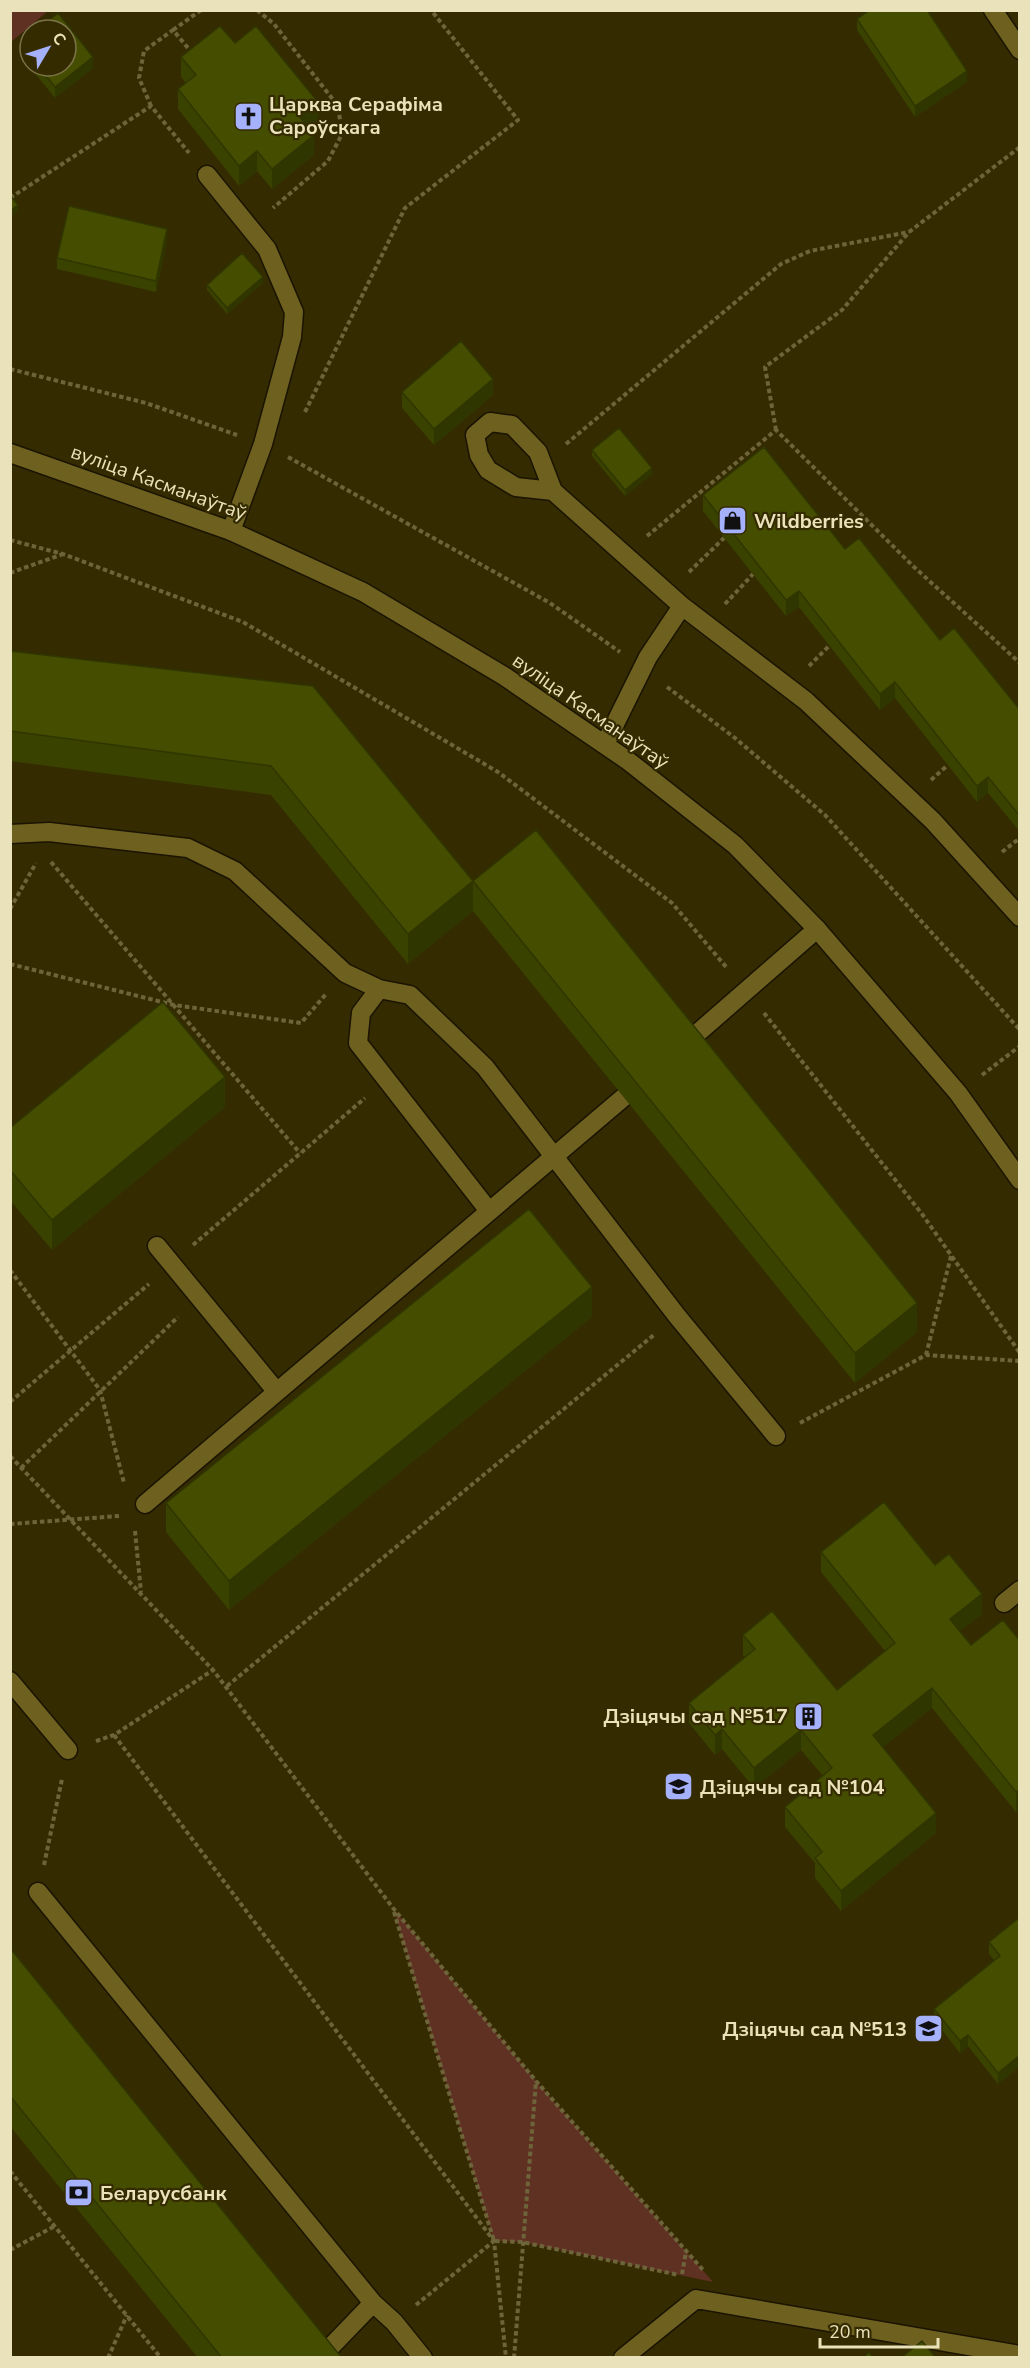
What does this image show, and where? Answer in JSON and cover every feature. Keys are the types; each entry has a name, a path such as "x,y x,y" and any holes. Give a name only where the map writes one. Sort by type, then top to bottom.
{"street":[{"path":"993,10 1020,50"},
{"path":"207,174 267,249 294,312 292,337 263,444 231,531"},
{"path":"553,490 516,487 488,470 479,455 475,435 490,422 512,426 538,452 553,490 682,606 806,701 933,821 1020,916"},
{"name":"вуліца Касманаўтаў","path":"10,453 231,531 363,592 504,676 605,744 735,845 817,929 958,1094 1020,1180"},
{"path":"605,744 642,669 682,606"},
{"path":"10,834 49,832 188,848 236,870 345,973 379,989 410,995 485,1066 677,1316 776,1436"},
{"path":"685,1044 817,929"},
{"path":"379,989 361,1013 358,1043 480,1196 489,1211"},
{"path":"139,1509 624,1097"},
{"path":"157,1246 277,1392"},
{"path":"1004,1603 1020,1590"},
{"path":"10,1682 68,1750"},
{"path":"38,1892 373,2303 394,2322 423,2358"},
{"path":"623,2358 696,2299 1020,2355"},
{"path":"320,2358 373,2303"}],"path":[{"path":"201,10 144,51 139,78 152,106 207,174"},
{"path":"250,227 328,161 342,134 338,106 274,24 257,10"},
{"path":"305,412 405,208 518,120 431,10"},
{"path":"173,30 199,63"},
{"path":"10,198 152,106"},
{"path":"1020,147 909,232 843,310 765,367 776,430 914,567 1020,663"},
{"path":"543,464 781,264 810,251 909,232"},
{"path":"10,369 146,403 263,444 550,603 735,738 825,814 1020,1030"},
{"path":"624,552 669,519 776,430"},
{"path":"689,572 724,538"},
{"path":"10,540 63,554 243,622 498,772 672,903 746,990 922,1214 1020,1353"},
{"path":"10,573 63,554"},
{"path":"724,604 753,574"},
{"path":"806,669 830,645"},
{"path":"931,780 948,765"},
{"path":"10,909 42,851 49,832"},
{"path":"1002,852 1020,838"},
{"path":"42,851 300,1153"},
{"path":"10,964 174,1005 301,1023 345,973"},
{"path":"958,1094 1020,1046"},
{"path":"10,1402 386,1080"},
{"path":"926,1355 951,1256"},
{"path":"10,1270 100,1390 139,1509 141,1592"},
{"path":"21,1468 100,1390 199,1298"},
{"path":"227,1686 677,1316"},
{"path":"776,1436 926,1355 1020,1361"},
{"path":"10,1456 141,1592 227,1686 393,1908 536,2081 713,2282"},
{"path":"10,1524 139,1509"},
{"path":"38,1892 68,1750 114,1735 213,1670"},
{"path":"114,1735 494,2241"},
{"path":"393,1908 494,2241 506,2358"},
{"path":"514,2358 536,2081"},
{"path":"10,2171 161,2358"},
{"path":"10,2250 55,2226"},
{"path":"394,2322 494,2241 522,2242 713,2282"},
{"path":"682,2276 686,2252"},
{"path":"696,2299 713,2282"},
{"path":"108,2358 127,2315"}],"shaded area":[{"path":"11,10 48,10 40,18 18,18 18,36 11,42"},
{"path":"393,1908 536,2081 713,2282 522,2242 494,2241"}],"building":[{"path":"870,10 927,10 967,71 915,106 857,19"},
{"path":"58,13 62,18 52,18"},
{"name":"Царква Серафіма Сароўскага","path":"220,26 235,43 256,26 318,102 300,117 314,135 272,169 257,151 239,166 178,89 196,75 181,57"},
{"path":"78,38 93,57 78,69"},
{"path":"48,78 66,78 55,87"},
{"path":"10,195 18,205 10,211"},
{"path":"69,206 167,229 156,281 57,258"},
{"path":"242,253 263,277 227,308 207,285"},
{"path":"461,341 493,379 434,429 402,392"},
{"path":"619,428 652,468 625,490 592,450"},
{"path":"764,447 845,549 859,538 940,640 954,628 1020,710 1020,816 988,777 977,786 895,682 880,694 799,591 786,600 703,495"},
{"path":"10,651 313,686 473,881 408,934 271,766 10,731"},
{"path":"536,830 917,1303 855,1353 473,881"},
{"path":"163,1002 225,1077 52,1220 10,1170 10,1128"},
{"path":"529,1209 592,1287 229,1581 166,1503"},
{"name":"Дзіцячы сад №517","path":"884,1502 935,1565 949,1554 982,1594 950,1619 971,1645 1003,1620 1020,1641 1020,1789 1016,1792 932,1688 873,1735 936,1813 841,1891 815,1858 822,1852 785,1807 832,1768 801,1730 754,1768 722,1729 715,1735 689,1703 755,1649 743,1635 772,1611 837,1690 895,1643 821,1552"},
{"path":"1019,1918 1020,2055 998,2073 968,2035 960,2041 934,2009 1000,1956 989,1942"},
{"path":"10,1948 342,2358 222,2358 10,2096"},
{"path":"922,2341 936,2358 901,2358"},
{"path":"869,2352 873,2358 863,2358"}],"place":[{"name":"Царква Серафіма Сароўскага","path":"248,116"},
{"name":"Wildberries","path":"733,521"},
{"name":"Дзіцячы сад №517","path":"809,1716"},
{"name":"Дзіцячы сад №104","path":"679,1787"},
{"name":"Дзіцячы сад №513","path":"928,2029"},
{"name":"Беларусбанк","path":"79,2193"}]}
